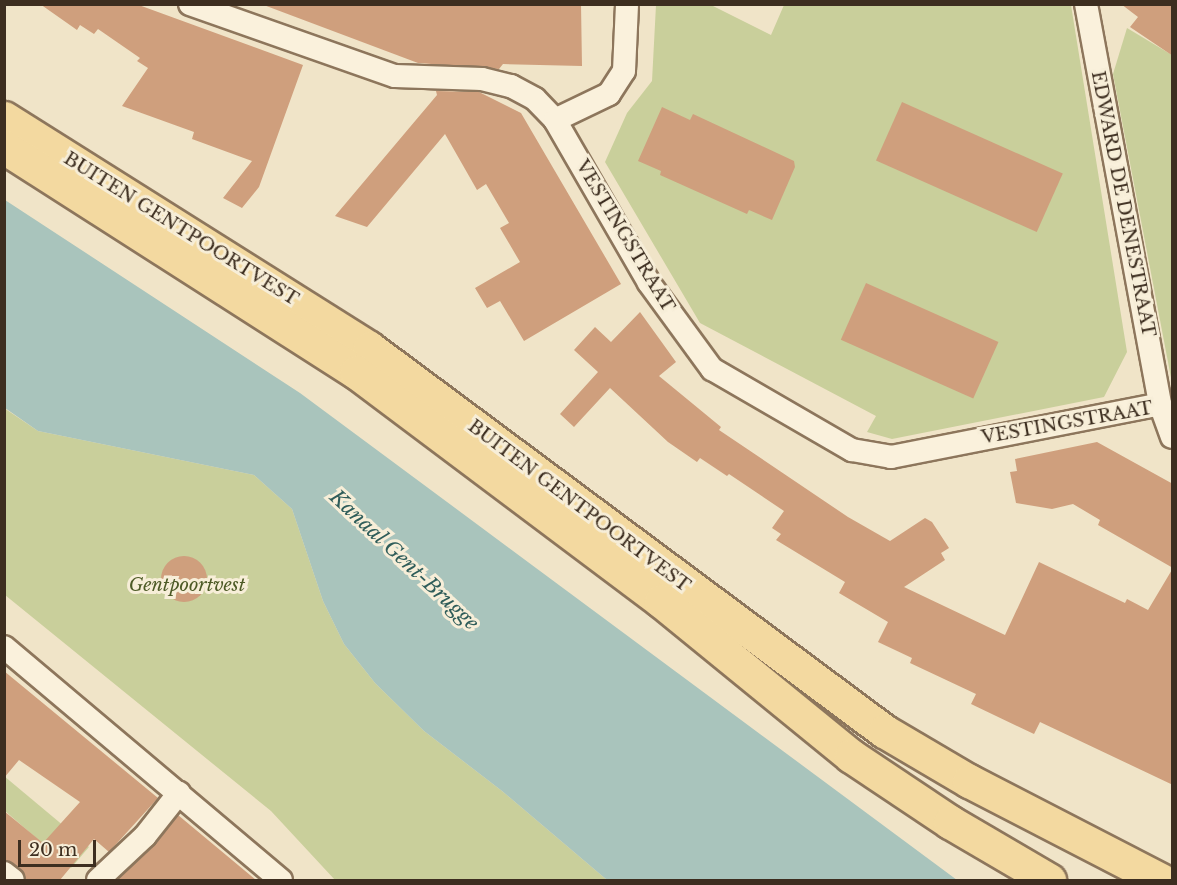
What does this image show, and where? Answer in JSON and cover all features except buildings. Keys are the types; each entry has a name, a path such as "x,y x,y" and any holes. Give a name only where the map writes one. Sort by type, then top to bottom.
{"main road":[{"name":"BUITEN GENTPOORTVEST","path":"4,118 369,348 792,666 893,737 978,786 1161,880"},
{"name":"BUITEN GENTPOORTVEST","path":"4,147 356,372 661,601 851,756 950,822 1049,880"}],"street":[{"name":"VESTINGSTRAAT","path":"190,4 395,76 482,80 511,86 535,99 555,120 649,283 712,369 852,450 891,457 1160,404 1173,437"},
{"path":"555,120 609,94 624,71 627,4"},
{"name":"EDWARD DE DENESTRAAT","path":"1086,4 1160,404"},
{"path":"4,647 281,880"},
{"path":"98,880 145,836 179,793"},
{"path":"4,873 13,880"}],"green space":[{"path":"656,5 711,5 771,35 784,5 1071,5 1127,352 1104,397 892,439 867,432 876,416 700,323 605,162 627,113 652,81"},
{"path":"1127,28 1172,55 1172,383 1113,74"},
{"name":"Gentpoortvest","path":"4,408 38,431 254,475 292,509 323,601 344,644 375,683 424,731 502,791 607,880 335,880 271,811 5,595"},
{"path":"4,776 89,847 71,868 5,811"}],"water":[{"name":"Kanaal Gent-Brugge","path":"5,200 300,393 957,880 607,880 502,791 424,731 375,683 344,644 323,601 292,509 254,475 38,431 5,408"}]}
